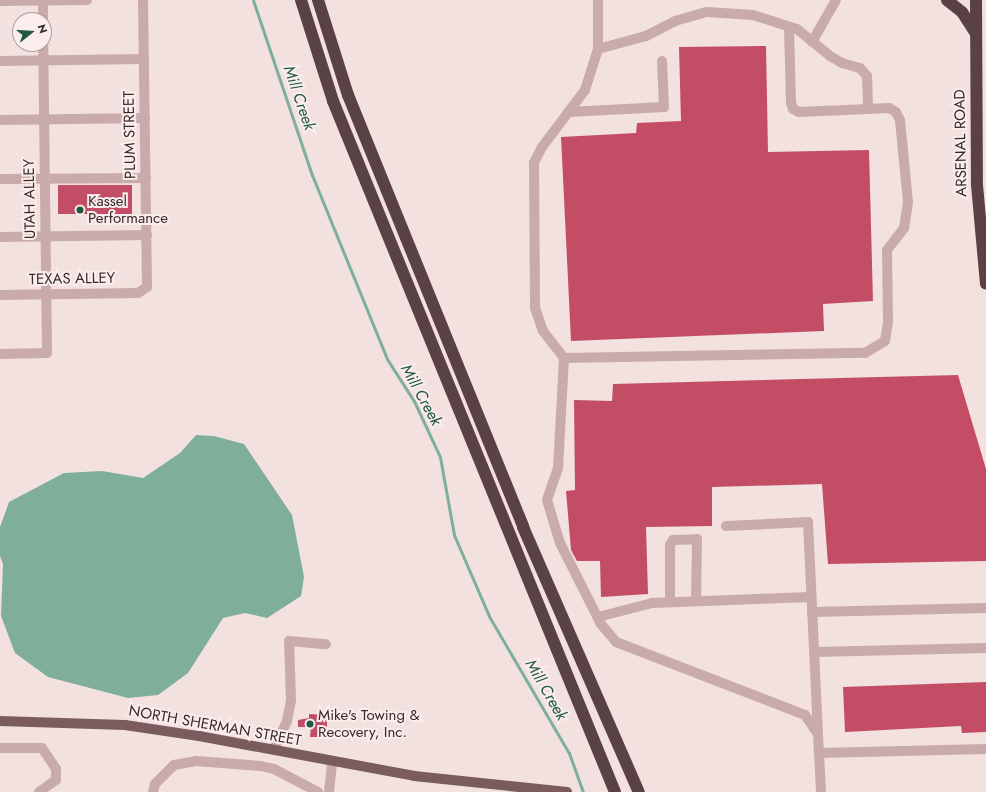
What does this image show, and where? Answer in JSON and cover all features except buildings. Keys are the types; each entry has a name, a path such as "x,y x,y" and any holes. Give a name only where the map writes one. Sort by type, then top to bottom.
{"highway":[{"path":"301,0 333,101 615,792"},
{"path":"318,0 351,103 523,527 639,792"},
{"path":"947,0 962,12 975,32"},
{"name":"ARSENAL ROAD","path":"976,0 977,185 986,284"}],"main road":[{"name":"NORTH SHERMAN STREET","path":"0,721 125,725 274,749 414,776 567,792"}],"street":[{"path":"43,0 43,12"},
{"path":"0,1 87,0"},
{"name":"PLUM STREET","path":"143,0 147,235 147,287 144,292"},
{"path":"598,0 598,49 585,90 542,147 534,163 535,308 542,331 564,358 558,468 547,500 560,543 598,617 616,642 805,715 818,734"},
{"path":"812,42 836,0"},
{"path":"598,49 646,36 674,21 707,12 753,15 797,29 812,42 842,63 860,68 867,76 868,109"},
{"path":"564,358 865,353 885,341 888,321 887,250 904,228 908,202 900,120 896,112 889,108 799,112 793,109 791,104 789,27"},
{"name":"UTAH ALLEY","path":"0,354 47,353 43,52"},
{"path":"0,60 144,58"},
{"path":"568,112 664,107 662,61"},
{"path":"0,120 145,118"},
{"path":"0,179 146,178"},
{"path":"0,237 147,235"},
{"name":"TEXAS ALLEY","path":"0,295 144,292"},
{"path":"726,526 808,522 821,792"},
{"path":"670,602 670,545 674,540 696,539 696,601"},
{"path":"598,617 652,603 811,597"},
{"path":"812,612 986,608"},
{"path":"274,749 287,721 291,700 289,641 326,644"},
{"path":"814,652 986,648"},
{"path":"0,748 42,748 56,769 56,780 39,792"},
{"path":"819,754 986,749"},
{"path":"153,792 155,784 174,765 196,761 261,766 274,769 318,792"},
{"path":"329,792 332,761"}],"shaded area":[{"path":"196,435 214,436 244,444 292,515 304,577 301,596 267,618 245,613 223,618 188,673 158,695 128,698 48,677 15,653 1,616 3,564 0,556 0,527 9,502 64,473 102,471 143,478 180,453"}],"waterway":[{"name":"Mill Creek","path":"253,0 312,175 387,359 414,401 440,457 454,535 490,618 569,753 583,792"}],"place":[{"name":"Kassel Performance","path":"80,210"},
{"name":"Mike's Towing & Recovery, Inc.","path":"310,724"}]}
